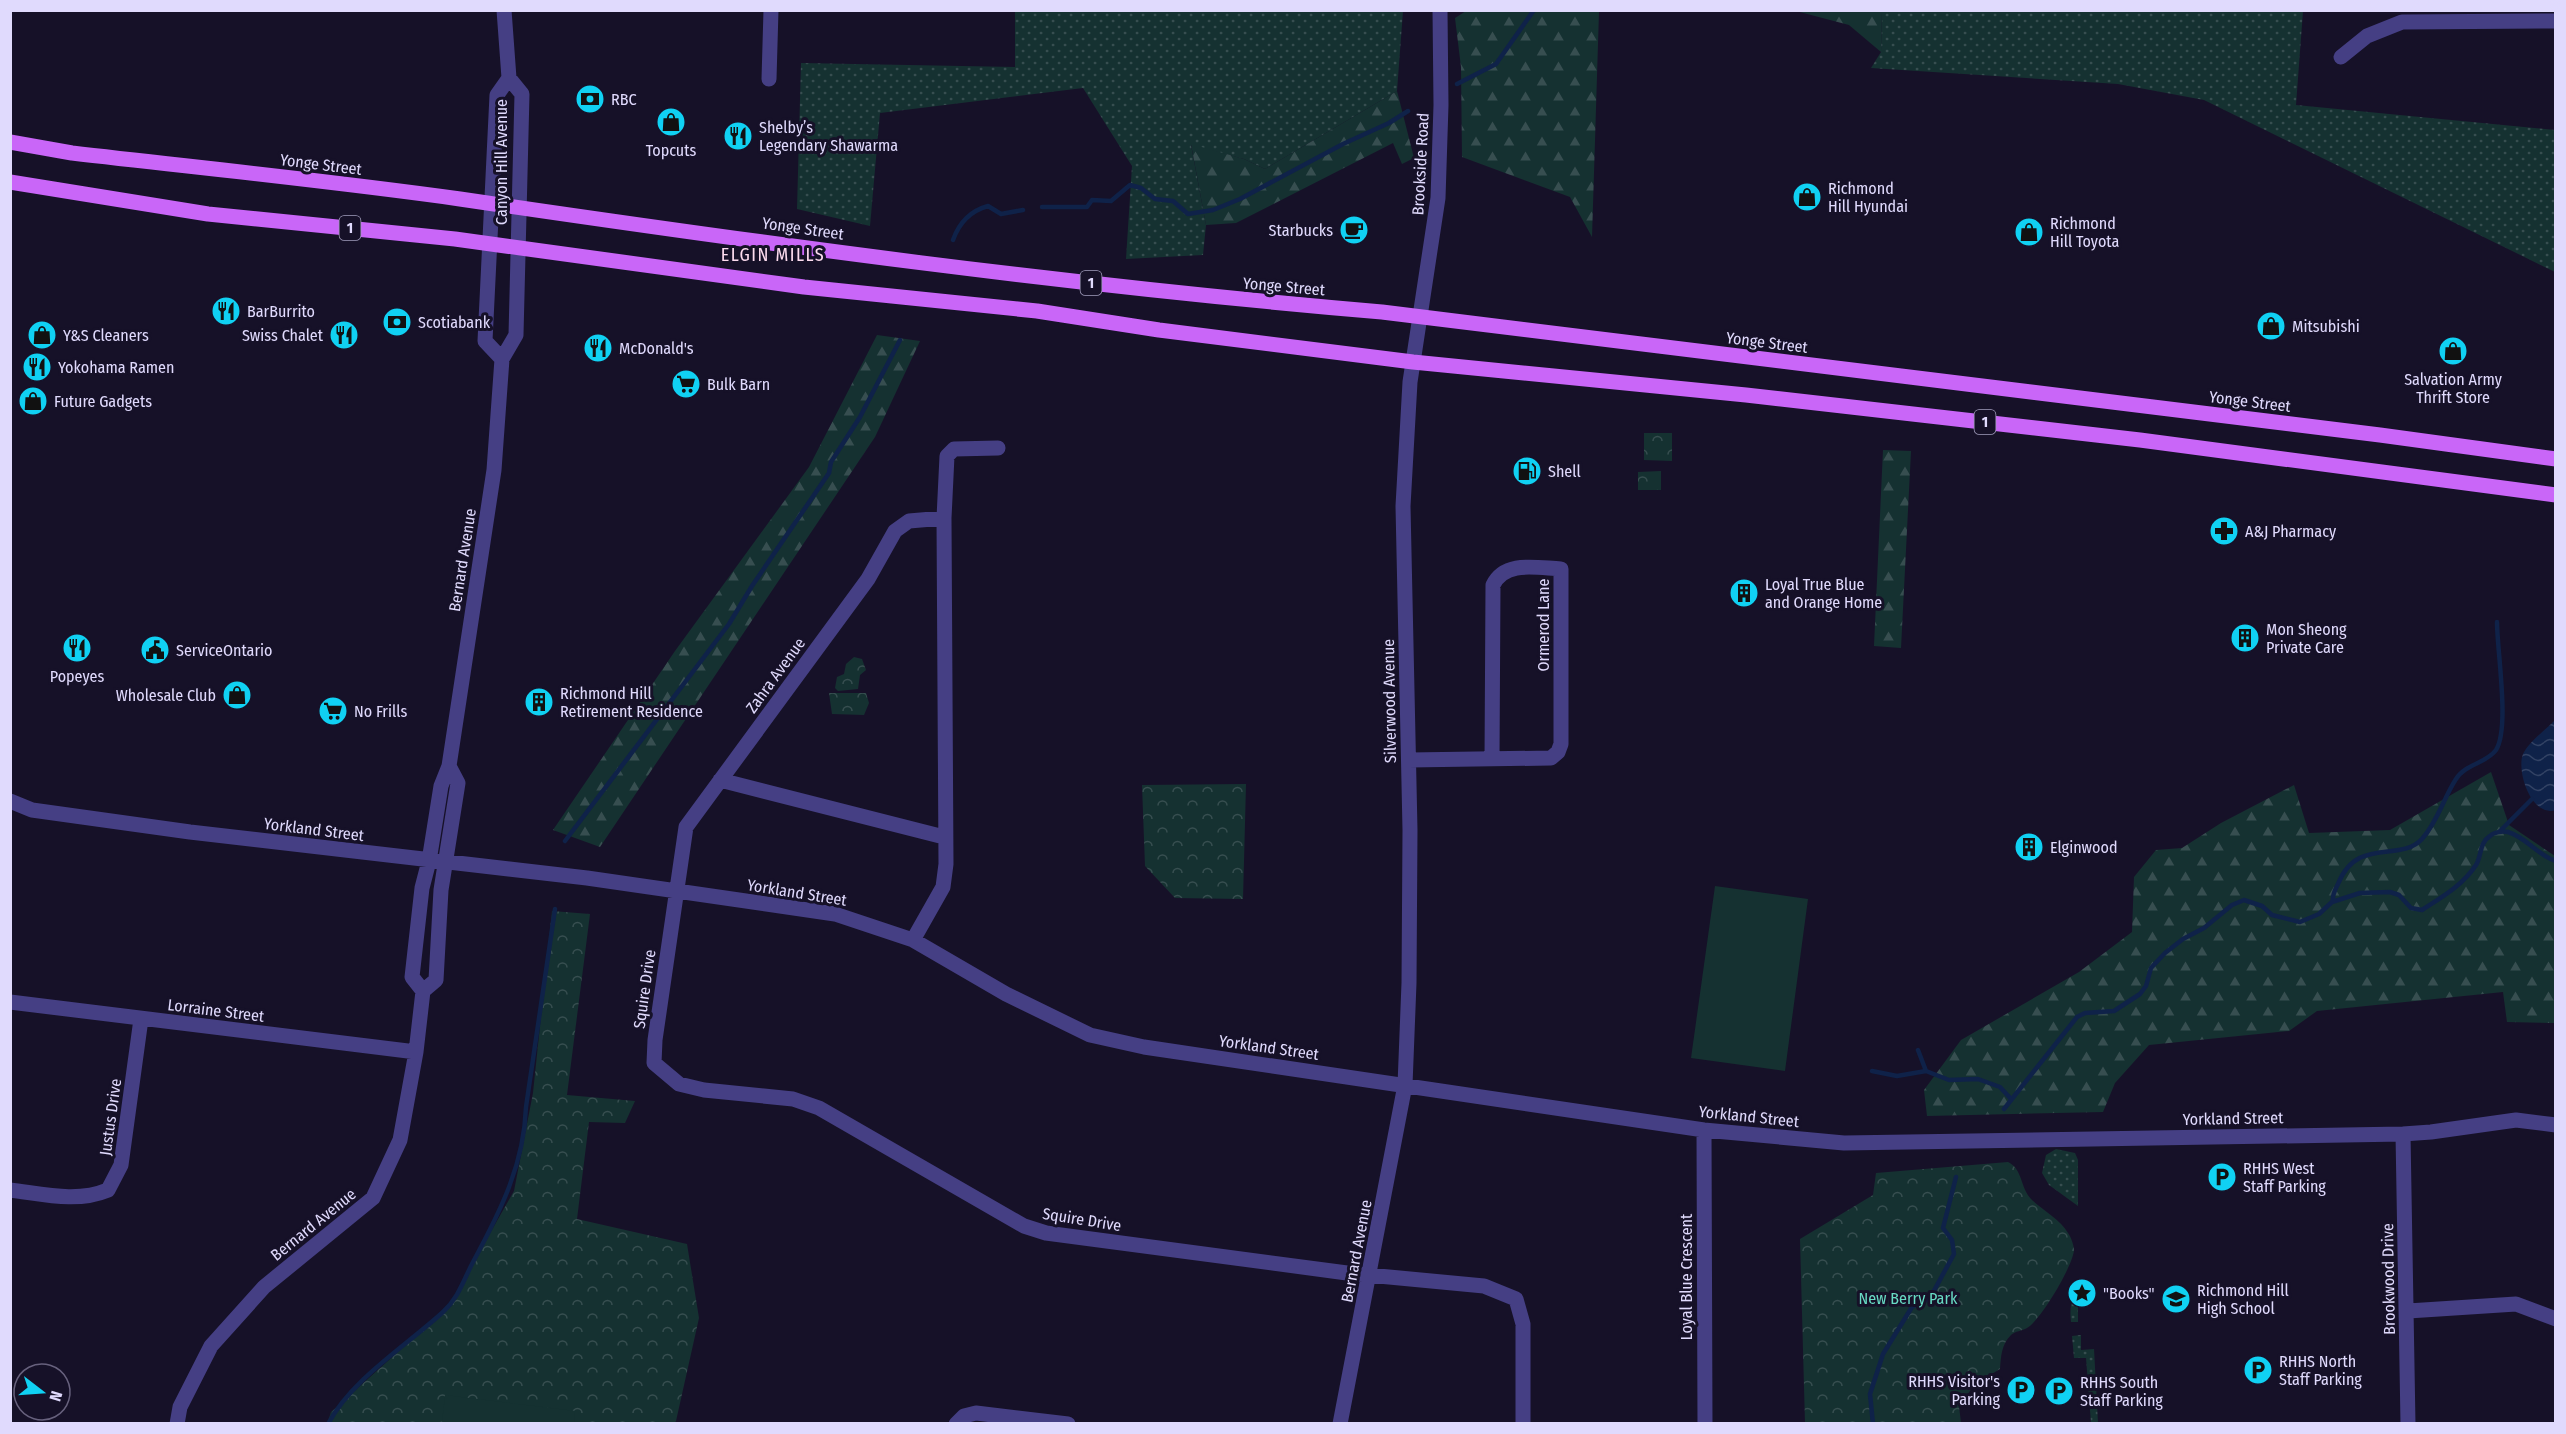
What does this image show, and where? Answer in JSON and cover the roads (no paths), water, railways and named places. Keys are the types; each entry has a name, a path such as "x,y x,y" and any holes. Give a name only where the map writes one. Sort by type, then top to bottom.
{"main road":[{"name":"Yonge Street","path":"10,142 72,153 520,208 556,215 903,260 1233,299 1382,312 2380,435 2556,459"},
{"name":"1","path":"10,182 208,214 491,243 519,249 804,287 1037,311 1159,330 1413,362 1746,395 2129,439 2556,495"}],"street":[{"name":"Canyon Hill Avenue","path":"504,10 509,78 522,94 519,249"},
{"path":"769,78 771,10"},
{"name":"Brookside Road","path":"1419,318 1438,198 1440,10"},
{"path":"2341,57 2367,36 2402,22 2556,21"},
{"name":"Canyon Hill Avenue","path":"493,205 497,94 509,78"},
{"path":"493,205 485,341 502,359"},
{"name":"Bernard Avenue","path":"423,992 412,977 422,888 429,861 441,786 449,766 494,470 502,359 516,335 519,249"},
{"name":"Silverwood Avenue","path":"1405,1085 1410,983 1408,760 1402,557 1413,362 1419,318"},
{"path":"912,940 943,887 946,864 944,837 944,518 947,456 954,449 998,448"},
{"name":"Zahra Avenue","path":"676,892 686,827 868,579 895,531 909,521 944,518"},
{"name":"Ormerod Lane","path":"1408,760 1551,759 1560,748 1561,569 1508,570 1503,572 1493,585 1492,759"},
{"name":"Bernard Avenue","path":"177,1424 180,1407 211,1346 264,1287 373,1198 400,1140 416,1052 423,992 436,980 441,890 458,783 449,766"},
{"path":"720,780 944,837"},
{"name":"Yorkland Street","path":"10,801 32,810 587,879 835,914 912,940 1006,994 1090,1035 1144,1047 1704,1130 1844,1143 2403,1134 2516,1120 2556,1125"},
{"name":"Squire Drive","path":"676,892 655,1040 654,1063 679,1084 704,1090 793,1099 819,1107 1024,1226 1046,1233 1370,1276 1484,1286 1516,1299 1523,1324 1523,1424"},
{"name":"Lorraine Street","path":"10,1002 416,1052"},
{"name":"Justus Drive","path":"10,1190 74,1197 92,1196 108,1190 121,1165 141,1019"},
{"name":"Bernard Avenue","path":"1340,1424 1405,1085"},
{"name":"Loyal Blue Crescent","path":"1704,1130 1705,1424"},
{"name":"Brookwood Drive","path":"2403,1134 2408,1311 2408,1424"},
{"path":"2408,1311 2516,1304 2556,1319"},
{"path":"956,1424 964,1416 976,1413 1068,1424"}],"water":[{"path":"2555,720 2556,810 2547,811 2533,801 2528,792 2521,762 2529,745"}],"waterway":[{"path":"1457,84 1496,64 1534,10"},
{"path":"1042,207 1087,207 1092,200 1111,201 1130,185 1141,188 1155,199 1173,201 1188,214 1213,210 1240,199 1343,144 1389,123 1408,111"},
{"path":"953,240 958,228 966,218 982,208 988,206 1001,214 1023,210"},
{"path":"565,841 729,624 752,586 829,473 831,462 860,417 900,340"},
{"path":"2333,901 2335,890 2346,869 2356,860 2379,852 2413,846 2422,839 2460,774 2496,750 2502,725 2497,622"},
{"path":"2500,831 2532,799"},
{"path":"2004,1109 2077,1017 2085,1013 2114,1011 2140,994 2146,986 2151,968 2165,953 2183,939 2204,928 2232,905 2244,900 2262,906 2272,915 2300,922 2319,914 2332,902 2360,893 2390,892 2399,895 2411,908 2422,910 2465,879 2476,865 2486,839 2501,832 2514,834 2543,855 2556,861"},
{"path":"328,1424 338,1408 365,1378 453,1301 509,1188 521,1149 555,909"},
{"path":"1918,1050 1926,1071"},
{"path":"1872,1071 1897,1076 1926,1071 1949,1080 1978,1079 2000,1087 2011,1099"},
{"path":"1873,1424 1870,1394 1883,1354 1912,1307 1930,1298 1954,1254 1952,1240 1943,1228 1956,1177"}],"place":[{"name":"RBC","path":"590,99"},
{"name":"Topcuts","path":"671,122"},
{"name":"Shelby’s Legendary Shawarma","path":"738,136"},
{"name":"Richmond Hill Hyundai","path":"1807,197"},
{"name":"Starbucks","path":"1354,230"},
{"name":"Richmond Hill Toyota","path":"2029,232"},
{"name":"BarBurrito","path":"226,311"},
{"name":"Scotiabank","path":"397,322"},
{"name":"Mitsubishi","path":"2271,326"},
{"name":"Y&S Cleaners","path":"42,335"},
{"name":"Swiss Chalet","path":"344,335"},
{"name":"McDonald's","path":"598,348"},
{"name":"Salvation Army Thrift Store","path":"2453,351"},
{"name":"Yokohama Ramen","path":"37,367"},
{"name":"Bulk Barn","path":"686,384"},
{"name":"Future Gadgets","path":"33,401"},
{"name":"Shell","path":"1527,471"},
{"name":"A&J Pharmacy","path":"2224,531"},
{"name":"Loyal True Blue and Orange Home","path":"1744,593"},
{"name":"Mon Sheong Private Care","path":"2245,638"},
{"name":"Popeyes","path":"77,648"},
{"name":"ServiceOntario","path":"155,650"},
{"name":"Wholesale Club","path":"237,695"},
{"name":"Richmond Hill Retirement Residence","path":"539,702"},
{"name":"No Frills","path":"333,711"},
{"name":"Elginwood","path":"2029,847"},
{"name":"RHHS West Staff Parking","path":"2222,1177"},
{"name":"\"Books\"","path":"2082,1293"},
{"name":"Richmond Hill High School","path":"2176,1299"},
{"name":"RHHS North Staff Parking","path":"2258,1370"},
{"name":"RHHS Visitor's Parking","path":"2021,1390"},
{"name":"RHHS South Staff Parking","path":"2059,1391"}],"district":[{"name":"ELGIN MILLS","path":"773,255"}],"park label":[{"name":"New Berry Park","path":"1908,1298"}]}
